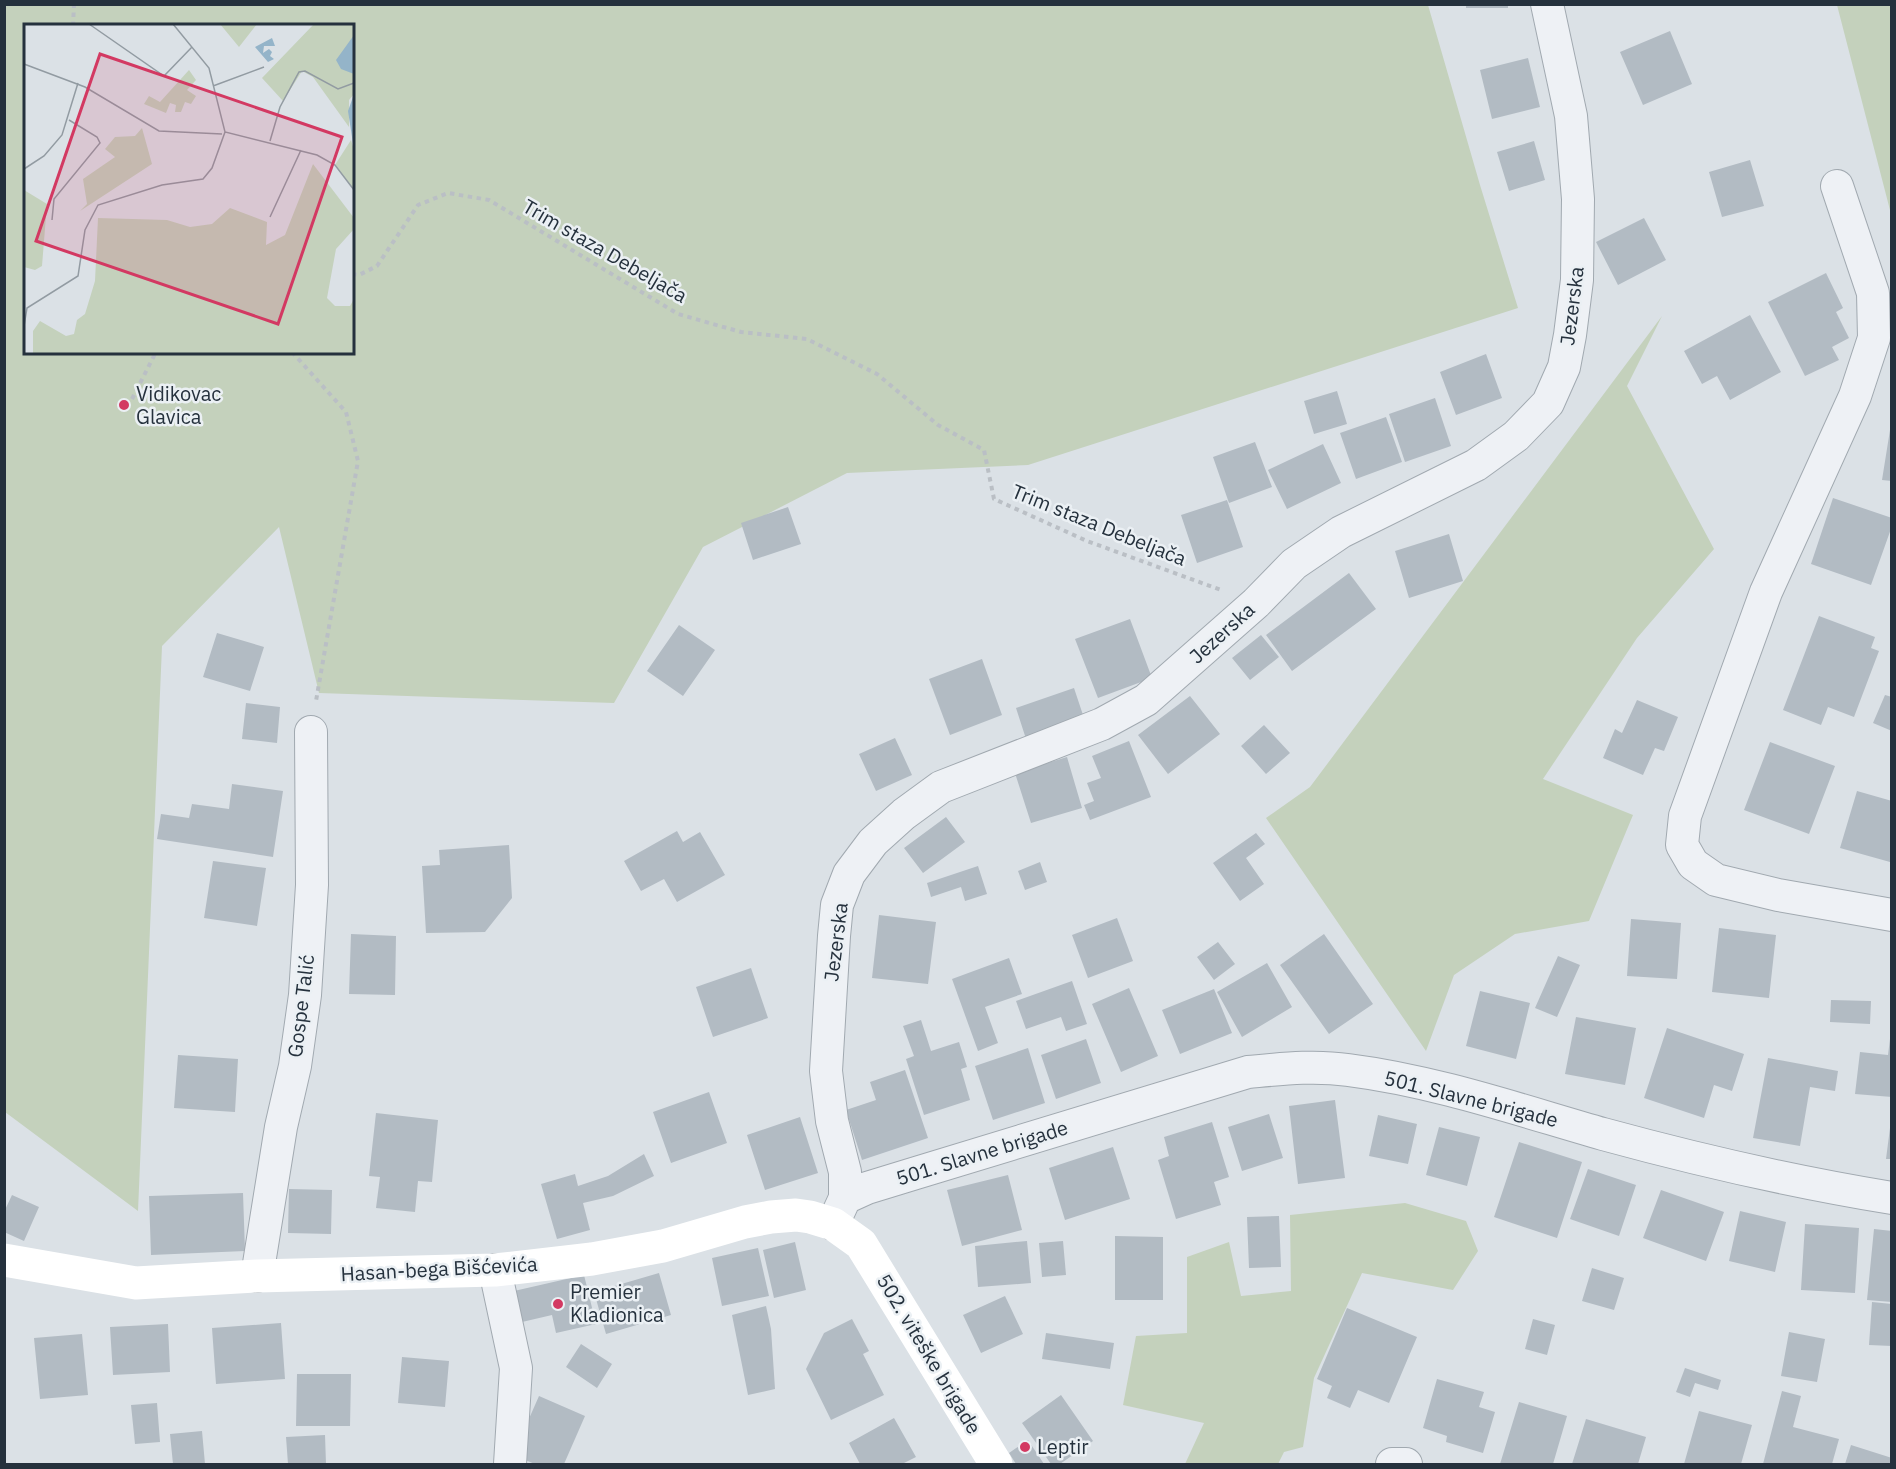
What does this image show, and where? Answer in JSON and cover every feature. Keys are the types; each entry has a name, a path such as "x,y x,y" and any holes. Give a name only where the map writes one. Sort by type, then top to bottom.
{"street":[{"name":"Jezerska","path":"839,1211 844,1172 832,1121 826,1071 837,905 849,874 873,842 904,814 941,787 1102,724 1146,700 1256,603 1294,564 1341,532 1476,465 1516,436 1548,403 1564,368 1570,335 1577,280 1578,199 1571,116 1547,4"},
{"path":"1836,186 1873,293 1874,338 1855,396 1766,592 1685,816 1682,845 1693,864 1716,880 1778,895 1892,915"},
{"name":"Gospe Talić","path":"257,1276 280,1127 294,1066 305,995 312,885 311,732"},
{"name":"501. Slavne brigade","path":"839,1211 867,1188 1248,1072 1296,1068 1346,1070 1418,1082 1696,1158 1788,1179 1892,1198"},
{"name":"Hasan-bega Bišćevića","path":"4,1260 136,1283 257,1276 495,1270 592,1259 663,1246 771,1217 803,1216 839,1211 861,1244"},
{"name":"502. viteške brigade","path":"861,1244 996,1464"},
{"path":"495,1270 516,1368 510,1464"},
{"path":"1392,1464 1406,1464"}],"path":[{"path":"74,4 74,24"},
{"name":"Trim staza Debeljača","path":"354,274 359,275 377,266 418,205 448,193 489,200 678,314 741,332 807,339 877,374 938,425 984,450 994,499 1087,541 1256,603"},
{"path":"132,399 155,354"},
{"path":"294,354 346,412 358,461 311,732"}],"green space":[{"path":"5,5 1428,5 1518,308 1028,465 847,473 703,547 614,703 319,693 279,527 162,646 138,1211 5,1112"},
{"path":"1837,5 1891,5 1891,214"},
{"path":"1662,316 1627,386 1714,549 1637,638 1543,779 1633,815 1589,921 1515,934 1454,975 1426,1051 1266,818 1310,787"},
{"path":"1405,1203 1466,1221 1478,1251 1453,1290 1362,1273 1314,1378 1303,1447 1284,1452 1278,1464 1185,1464 1204,1423 1123,1405 1136,1336 1187,1333 1187,1257 1229,1242 1241,1296 1291,1291 1290,1215"}],"building":[{"path":"1466,4 1508,4 1508,8 1466,8"},
{"path":"1670,31 1692,84 1643,105 1620,52"},
{"path":"1528,58 1540,107 1492,119 1480,70"},
{"path":"1534,141 1545,180 1509,191 1497,152"},
{"path":"1750,160 1764,206 1722,217 1709,172"},
{"path":"1644,218 1666,260 1618,285 1596,242"},
{"path":"1826,273 1843,308 1836,312 1849,338 1832,347 1839,360 1805,376 1768,302"},
{"path":"1750,315 1781,372 1730,400 1717,376 1702,384 1684,351"},
{"path":"1486,354 1502,398 1456,415 1440,372"},
{"path":"1337,391 1347,424 1314,434 1304,401"},
{"path":"1435,398 1451,446 1405,462 1389,414"},
{"path":"1386,417 1402,462 1356,479 1340,433"},
{"path":"1890,430 1892,430 1892,481 1882,480"},
{"path":"1255,442 1272,487 1229,503 1213,457"},
{"path":"1323,444 1341,483 1287,509 1268,470"},
{"path":"1833,498 1892,518 1892,526 1871,585 1811,564"},
{"path":"1227,500 1243,547 1197,563 1181,515"},
{"path":"788,507 801,544 753,560 741,523"},
{"path":"1449,534 1463,581 1409,598 1395,551"},
{"path":"1349,573 1376,609 1292,671 1266,635"},
{"path":"1819,616 1875,637 1871,648 1879,651 1854,717 1828,707 1821,725 1783,710"},
{"path":"1130,619 1152,678 1098,698 1075,639"},
{"path":"679,625 715,650 683,696 647,671"},
{"path":"217,633 264,647 250,691 203,677"},
{"path":"1261,635 1279,657 1250,680 1232,658"},
{"path":"982,659 1002,715 950,735 929,679"},
{"path":"1074,688 1085,721 1027,742 1016,708"},
{"path":"1885,695 1892,697 1892,731 1873,723"},
{"path":"1190,696 1220,734 1168,774 1138,735"},
{"path":"1637,700 1678,717 1664,751 1655,748 1643,775 1603,758 1615,729 1622,733"},
{"path":"246,703 280,707 277,743 242,739"},
{"path":"1264,725 1290,753 1266,774 1241,746"},
{"path":"895,738 912,775 876,791 859,754"},
{"path":"1129,741 1151,797 1090,820 1084,805 1094,801 1087,783 1101,778 1092,756"},
{"path":"1770,742 1835,766 1809,834 1744,810"},
{"path":"1067,757 1082,808 1031,823 1015,773"},
{"path":"232,784 283,791 273,857 157,839 161,814 189,818 192,804 229,809"},
{"path":"1857,791 1892,801 1890,862 1840,848"},
{"path":"946,817 965,842 923,873 904,848"},
{"path":"677,831 683,842 700,832 725,875 677,902 664,879 641,891 624,861"},
{"path":"1256,833 1265,844 1246,858 1264,884 1240,901 1213,863"},
{"path":"509,845 512,898 485,932 426,933 422,866 440,865 439,850"},
{"path":"213,861 266,868 257,926 204,918"},
{"path":"1040,862 1047,882 1025,890 1018,871"},
{"path":"978,866 987,894 965,901 961,887 931,897 927,883"},
{"path":"879,915 936,922 928,984 872,978"},
{"path":"1117,918 1133,961 1088,978 1072,935"},
{"path":"1631,919 1681,923 1677,979 1627,976"},
{"path":"1719,928 1776,935 1769,998 1712,992"},
{"path":"351,934 396,936 395,995 349,994"},
{"path":"1324,934 1373,1004 1329,1034 1280,965"},
{"path":"1218,942 1235,964 1214,980 1197,957"},
{"path":"1558,956 1580,965 1557,1017 1535,1008"},
{"path":"1009,958 1022,994 985,1007 998,1043 978,1051 952,979"},
{"path":"1267,963 1292,1007 1242,1037 1217,992"},
{"path":"751,968 768,1018 713,1037 696,987"},
{"path":"1072,981 1087,1024 1066,1031 1061,1017 1026,1029 1016,1001"},
{"path":"1129,988 1158,1056 1121,1072 1092,1004"},
{"path":"1214,989 1232,1033 1180,1054 1162,1010"},
{"path":"1480,991 1530,1003 1516,1059 1466,1046"},
{"path":"1831,1000 1871,1001 1870,1024 1830,1022"},
{"path":"1576,1017 1636,1028 1625,1085 1565,1074"},
{"path":"921,1020 931,1051 959,1042 967,1067 961,1069 970,1100 924,1115 906,1059 914,1056 903,1026"},
{"path":"1667,1028 1744,1054 1732,1091 1714,1085 1704,1118 1644,1098"},
{"path":"1086,1039 1101,1083 1056,1099 1041,1055"},
{"path":"1890,1039 1892,1039 1892,1097 1855,1094 1860,1052 1888,1055"},
{"path":"1028,1048 1045,1103 993,1120 975,1066"},
{"path":"178,1055 238,1059 235,1112 174,1108"},
{"path":"1768,1058 1838,1071 1835,1091 1810,1087 1800,1146 1753,1138"},
{"path":"905,1070 928,1138 862,1160 846,1110 876,1100 870,1082"},
{"path":"709,1092 727,1143 671,1163 653,1112"},
{"path":"1335,1100 1345,1178 1298,1184 1289,1106"},
{"path":"376,1113 438,1120 432,1182 418,1181 415,1212 376,1208 380,1177 369,1176"},
{"path":"1269,1114 1283,1158 1242,1171 1228,1127"},
{"path":"1378,1115 1417,1124 1408,1164 1369,1156"},
{"path":"800,1117 818,1173 765,1190 747,1135"},
{"path":"1212,1122 1229,1177 1214,1182 1221,1205 1176,1219 1158,1160 1169,1156 1164,1137"},
{"path":"1439,1127 1480,1137 1467,1186 1426,1175"},
{"path":"1890,1128 1892,1128 1892,1159 1886,1159"},
{"path":"1519,1142 1582,1162 1557,1238 1494,1217"},
{"path":"1113,1147 1130,1199 1065,1220 1049,1168"},
{"path":"644,1154 654,1176 613,1196 583,1203 590,1230 557,1239 541,1184 575,1174 578,1186 608,1176"},
{"path":"1588,1169 1636,1185 1619,1236 1570,1219"},
{"path":"1008,1175 1022,1230 962,1246 947,1190"},
{"path":"289,1189 332,1190 331,1234 288,1233"},
{"path":"1661,1190 1724,1212 1706,1261 1643,1238"},
{"path":"243,1193 245,1251 151,1255 149,1196"},
{"path":"12,1195 39,1207 24,1241 4,1232 4,1212"},
{"path":"1740,1211 1786,1222 1775,1272 1729,1261"},
{"path":"1279,1216 1281,1267 1249,1268 1247,1217"},
{"path":"1805,1224 1859,1228 1855,1293 1801,1290"},
{"path":"1874,1229 1892,1231 1892,1302 1867,1300"},
{"path":"1115,1236 1163,1237 1163,1300 1115,1300"},
{"path":"1027,1241 1031,1283 978,1287 975,1246"},
{"path":"1063,1241 1066,1275 1042,1277 1039,1243"},
{"path":"795,1242 806,1290 774,1298 763,1250"},
{"path":"758,1248 769,1296 722,1306 712,1258"},
{"path":"1592,1268 1624,1278 1614,1310 1582,1301"},
{"path":"659,1273 671,1315 606,1334 594,1292"},
{"path":"584,1275 596,1324 556,1333 552,1315 522,1322 514,1291"},
{"path":"1005,1296 1023,1334 981,1353 963,1315"},
{"path":"1872,1302 1892,1304 1892,1346 1869,1345"},
{"path":"766,1306 771,1329 775,1389 748,1395 732,1315"},
{"path":"1347,1308 1417,1337 1389,1403 1358,1390 1350,1408 1327,1398 1332,1386 1317,1379"},
{"path":"852,1319 869,1351 863,1354 884,1395 831,1420 806,1369 824,1333"},
{"path":"1533,1319 1555,1325 1547,1355 1525,1349"},
{"path":"281,1323 285,1379 216,1384 212,1328"},
{"path":"168,1324 170,1372 113,1375 110,1327"},
{"path":"1789,1332 1825,1339 1817,1382 1781,1376"},
{"path":"1046,1333 1114,1343 1110,1369 1042,1359"},
{"path":"82,1334 88,1395 40,1399 34,1338"},
{"path":"581,1344 612,1364 597,1388 566,1367"},
{"path":"402,1357 449,1361 445,1407 398,1403"},
{"path":"1685,1368 1721,1380 1718,1390 1695,1383 1690,1397 1676,1392"},
{"path":"297,1374 351,1374 350,1426 296,1426"},
{"path":"1437,1379 1484,1392 1479,1407 1495,1412 1483,1453 1446,1442 1447,1436 1423,1428"},
{"path":"1782,1391 1801,1396 1793,1427 1839,1439 1832,1464 1763,1464"},
{"path":"1061,1395 1093,1441 1060,1464 1051,1464 1022,1423"},
{"path":"539,1396 585,1416 564,1464 535,1464 513,1455"},
{"path":"1519,1402 1567,1416 1553,1464 1500,1464"},
{"path":"157,1403 160,1442 135,1444 131,1405"},
{"path":"1699,1411 1752,1425 1741,1464 1684,1464"},
{"path":"894,1418 916,1457 902,1464 860,1464 849,1443"},
{"path":"1586,1419 1646,1437 1638,1464 1572,1464"},
{"path":"202,1431 205,1464 173,1464 170,1434"},
{"path":"325,1435 326,1464 288,1464 286,1437"},
{"name":"Leptir","path":"1028,1440 1044,1464 1016,1464 1009,1453"},
{"path":"1851,1445 1892,1458 1892,1464 1845,1464"}],"place":[{"name":"Vidikovac Glavica","path":"124,405"},
{"name":"Premier Kladionica","path":"558,1304"},
{"name":"Leptir","path":"1025,1447"}]}
